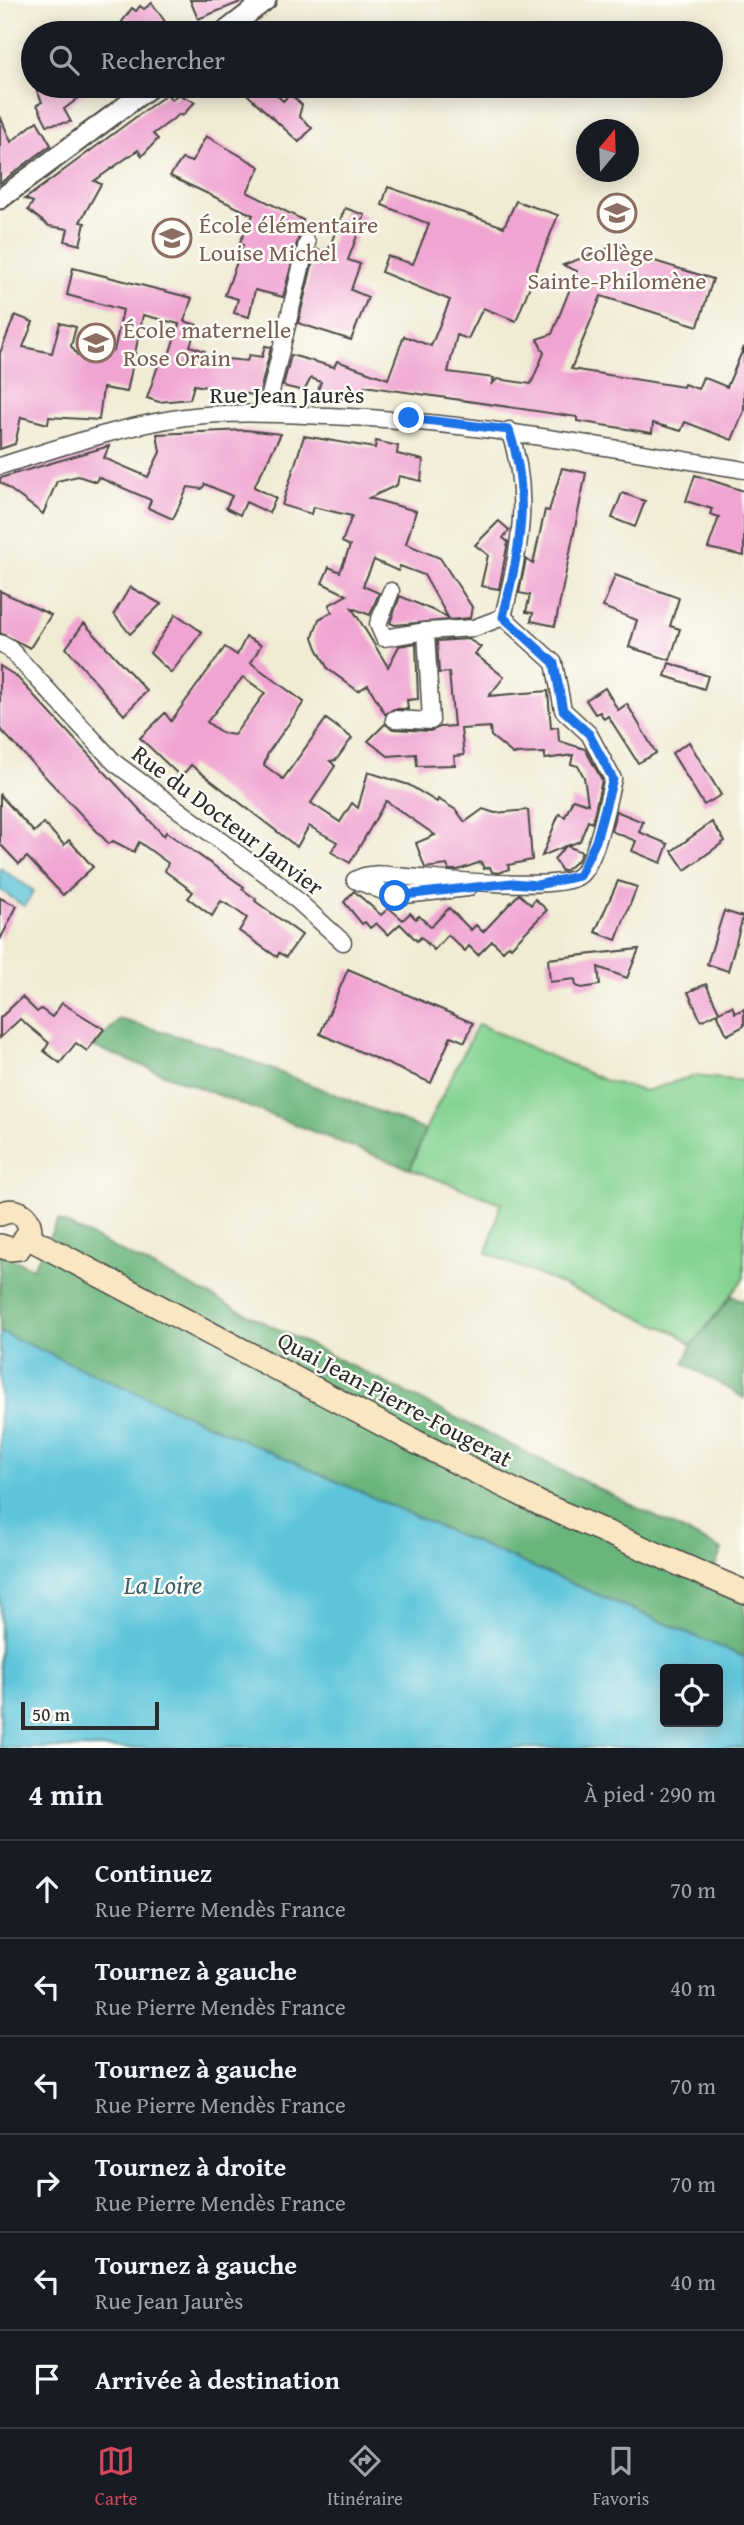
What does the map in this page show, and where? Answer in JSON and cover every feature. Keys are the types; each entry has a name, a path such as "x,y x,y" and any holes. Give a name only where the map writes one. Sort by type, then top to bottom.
{"main road":[{"path":"0,1214 15,1211 24,1216 30,1226 29,1238 15,1249 0,1246"},
{"name":"Quai Jean-Pierre-Fougerat","path":"29,1238 491,1479 744,1592"}],"street":[{"path":"239,21 267,0"},
{"path":"0,199 136,98"},
{"path":"266,412 307,243"},
{"name":"Rue Jean Jaurès","path":"0,466 114,431 186,417 266,412 409,418 509,430 744,470"},
{"path":"503,617 516,556 524,490 509,430"},
{"path":"391,591 378,624 384,638 426,631 474,628 503,617"},
{"path":"503,617 554,663 563,710 589,734 613,779 596,841 579,876 537,885 512,883 383,874 355,880 395,896 512,883"},
{"path":"394,719 430,721 426,631"},
{"name":"Rue du Docteur Janvier","path":"0,643 9,648 115,763 278,883 342,942"}],"green space":[{"path":"119,1019 218,1048 425,1130 410,1169 94,1047"},
{"path":"478,1024 606,1081 645,1091 693,1076 744,1081 744,1278 692,1345 677,1333 487,1253 501,1203 410,1169 425,1130"},
{"path":"58,1220 722,1550 706,1587 744,1603 744,1657 446,1530 0,1332 0,1254 33,1268"},
{"path":"732,1296 744,1301 744,1398 684,1363 692,1345"}],"water":[{"path":"0,868 34,891 24,906 0,890"},
{"name":"La Loire","path":"0,1332 446,1530 744,1657 744,1748 0,1748"}],"building":[{"path":"190,0 243,0 243,1 198,19"},
{"path":"152,3 165,21 123,21 132,8 136,11 140,6 144,9"},
{"path":"40,98 79,98 64,109 71,122 47,125 37,105 42,102"},
{"path":"162,98 186,98 195,102 182,116 180,114 153,134 158,139 142,156 138,150 94,181 101,184 80,222 85,223 80,245 65,241 68,229 49,226 28,210 33,202 25,199"},
{"path":"251,98 280,98 283,101 286,98 294,98 302,105 299,116 312,128 299,142"},
{"path":"0,116 11,142 37,121 51,145 0,183"},
{"path":"206,136 260,167 247,192 303,220 283,297 255,290 249,317 234,313 238,299 225,295 243,245 239,244 253,215 170,176 182,159 192,162"},
{"path":"388,187 504,227 516,201 558,215 516,321 483,308 468,339 457,335 448,372 494,378 491,385 497,379 531,384 544,353 537,339 552,334 577,271 563,265 620,244 625,252 713,279 698,326 601,296 571,369 683,387 684,384 698,389 703,377 727,387 744,347 744,411 732,440 685,422 681,431 653,423 652,433 577,421 577,417 365,386 360,399 343,399 317,393 321,382 311,378 304,391 283,386 291,355 334,367 337,361 388,379 404,336 431,346 450,300 381,272 387,256 413,264 429,224 382,205"},
{"path":"345,208 365,215 348,260 360,264 351,290 368,297 351,340 298,323 316,249 327,253"},
{"path":"73,268 192,298 184,321 197,325 190,346 205,351 207,357 247,361 249,355 262,357 265,346 271,347 259,396 194,385 190,399 159,402 147,398 160,360 166,362 168,358 179,324 143,315 127,392 103,388 99,420 49,417 48,424 21,417 15,444 0,449 0,353 15,315 33,322 23,347 52,353 60,323 76,327 71,346 78,356 100,360 103,348 114,351 123,310 67,295"},
{"path":"245,430 281,434 254,487 276,498 269,513 246,502 240,515 226,508 232,496 205,484 202,489 188,487 173,519 148,508 151,500 98,477 96,482 78,476 57,481 43,514 0,482 0,478 109,446 104,458 148,477 160,452 157,434"},
{"path":"304,436 375,448 376,441 398,446 397,454 423,460 421,481 399,476 397,485 369,498 416,511 406,544 440,558 472,607 470,618 395,625 390,623 400,596 448,617 424,575 400,566 398,571 374,560 363,586 379,593 370,615 352,608 388,667 399,646 416,643 418,699 407,700 408,709 394,709 385,714 368,685 358,691 328,669 317,648 313,637 319,619 332,612 329,605 347,595 322,583 329,567 340,572 350,546 342,542 352,516 313,507 311,514 282,505"},
{"path":"562,468 586,473 555,626 531,621 533,613 526,612 530,595 519,593 526,559 533,564 545,510 549,511"},
{"path":"695,475 744,491 744,556 708,548 719,517 710,514 712,509 686,501"},
{"path":"622,493 645,501 635,527 612,518"},
{"path":"499,521 509,530 503,538 508,542 499,589 481,586 488,555 475,545"},
{"path":"615,575 679,598 670,626 680,629 670,660 629,647 637,620 603,607"},
{"path":"130,587 161,604 130,634 114,614"},
{"path":"0,591 51,615 30,648 0,633"},
{"path":"176,614 202,632 171,673 150,653"},
{"path":"84,623 147,691 124,715 66,648"},
{"path":"246,637 261,645 251,663 304,702 268,753 264,765 283,779 326,719 352,738 336,760 330,761 335,766 311,803 340,822 352,803 358,808 368,772 409,785 437,802 438,799 456,810 465,822 483,809 495,813 528,810 532,860 508,865 509,869 499,873 492,872 490,867 484,869 481,862 458,870 449,870 447,865 425,868 416,843 435,835 386,801 350,863 331,852 337,842 309,826 297,847 191,765 181,777 140,738 165,713 171,721 225,647 237,655","holes":["243,677 265,693 234,735 222,733 207,722"]},
{"path":"468,639 481,647 475,654 504,677 489,696 548,691 551,728 558,727 559,741 585,749 602,780 592,823 588,821 580,841 567,846 582,852 578,860 566,870 562,871 554,859 566,846 542,856 559,814 565,817 573,799 588,804 584,777 578,766 571,764 573,755 545,759 545,753 513,754 491,736 490,727 461,729 464,755 454,756 455,765 417,766 416,754 388,756 368,741 385,724 393,729 430,731 454,726 449,672 439,673 437,641"},
{"path":"669,663 708,676 704,689 665,676"},
{"path":"0,666 16,676 164,836 166,832 244,887 242,889 256,899 255,901 302,935 286,957 279,953 277,957 239,931 247,918 232,907 221,901 212,916 188,898 193,892 165,871 168,863 139,842 134,852 113,841 109,844 0,729"},
{"path":"605,688 618,710 627,704 656,753 638,763 608,716 604,719 600,712 595,714 586,700"},
{"path":"689,742 721,795 704,805 672,753"},
{"path":"0,795 34,832 44,823 64,845 69,840 93,867 63,895 27,857 19,864 0,844"},
{"path":"616,811 643,822 639,832 668,844 661,863 632,851 636,841 611,831"},
{"path":"712,822 725,841 685,870 672,851"},
{"path":"618,881 637,887 616,940 595,932"},
{"path":"354,891 381,915 389,908 403,920 410,913 416,919 419,916 431,927 449,908 471,930 476,925 483,932 519,894 531,905 535,899 547,910 511,947 509,945 503,951 492,941 478,955 469,946 465,951 448,935 434,950 421,937 417,941 400,924 388,935 376,923 370,928 365,922 362,924 344,902"},
{"path":"0,898 17,906 0,940"},
{"path":"724,911 743,917 728,971 707,964"},
{"path":"639,949 627,978 598,967 600,985 582,988 576,986 575,979 550,982 548,959"},
{"path":"348,969 473,1023 465,1042 451,1036 431,1083 320,1034"},
{"path":"706,984 719,1012 732,1006 735,1013 744,1009 744,1026 727,1035 717,1013 701,1021 688,992"},
{"path":"22,997 37,1012 41,1009 52,1017 62,1003 104,1029 87,1051 76,1043 60,1063 44,1051 49,1043 20,1019 0,1038 0,1018"}],"place":[{"name":"Collège Sainte-Philomène","path":"617,213"},
{"name":"École élémentaire Louise Michel","path":"172,238"},
{"name":"École maternelle Rose Orain","path":"96,343"}],"route":[{"path":"395,896 512,883 537,885 579,876 596,841 613,779 589,734 563,710 554,663 529,644 503,617 511,583 524,490 509,430 409,418"}]}
